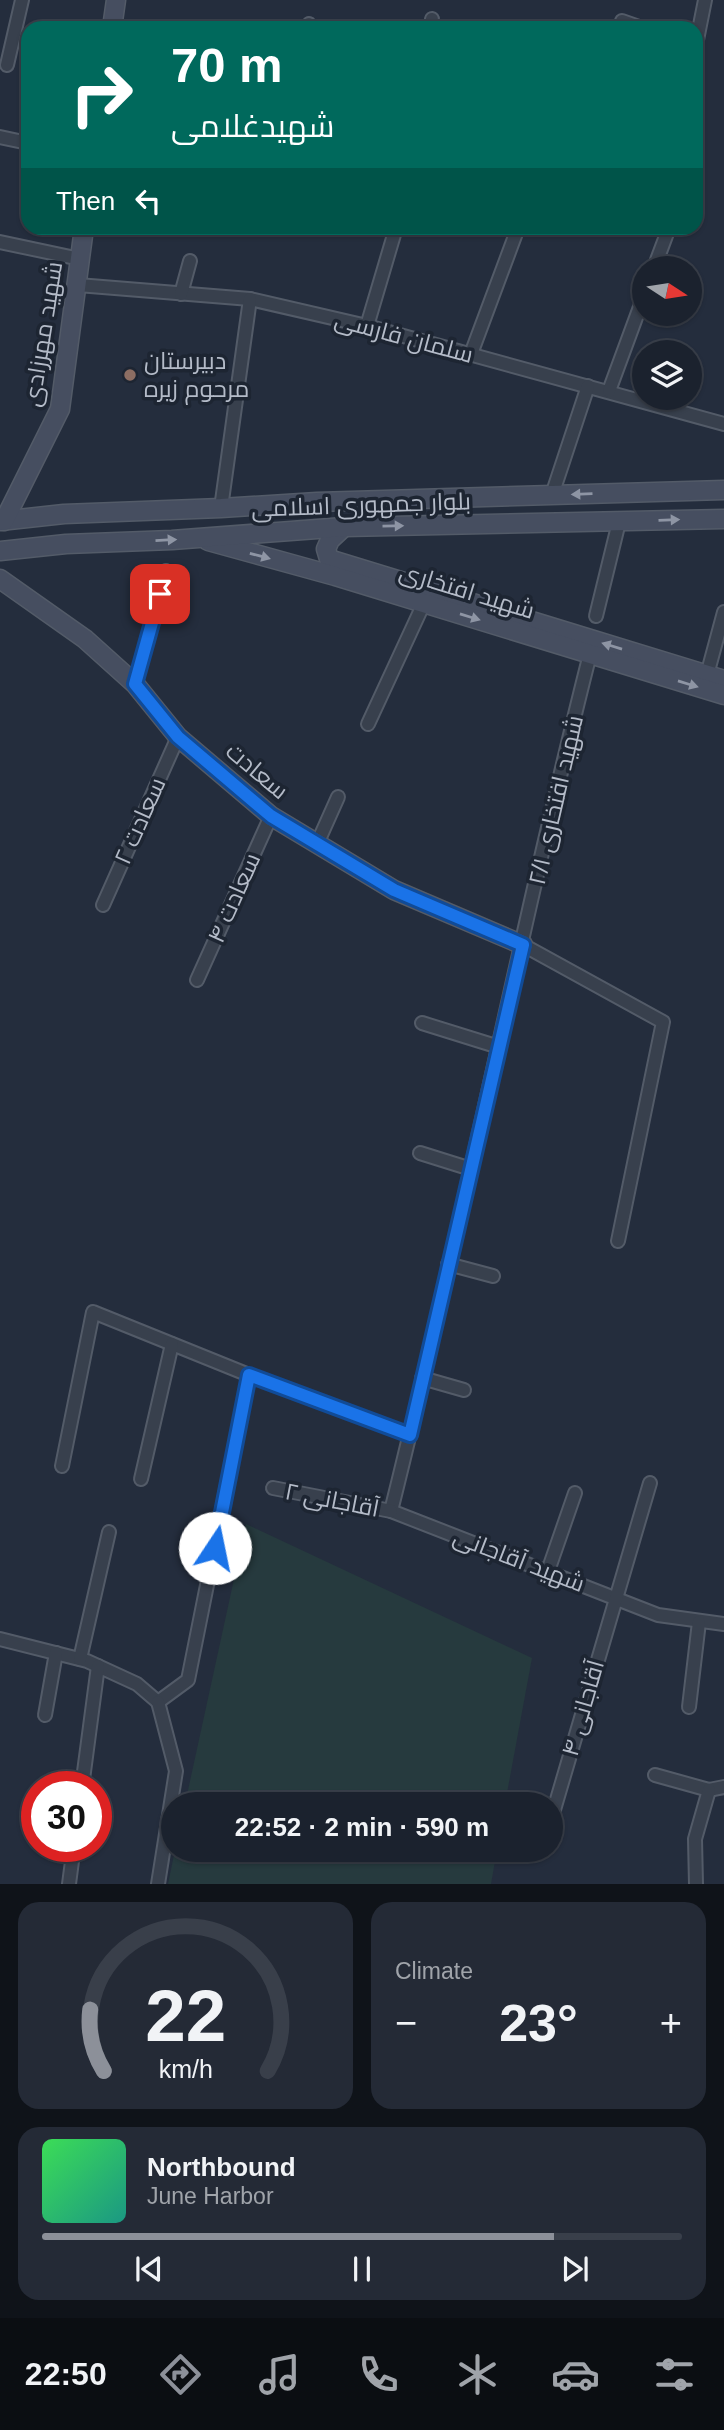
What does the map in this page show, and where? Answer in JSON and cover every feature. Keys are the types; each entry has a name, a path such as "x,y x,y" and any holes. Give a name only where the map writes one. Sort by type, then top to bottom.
{"street":[{"path":"7,65 22,0"},
{"path":"113,21 116,0"},
{"path":"701,21 705,0"},
{"path":"0,137 21,142"},
{"name":"شهید مهرزادی","path":"2,521 60,409 83,235"},
{"path":"367,326 394,235"},
{"path":"471,354 515,235"},
{"path":"658,256 666,235"},
{"path":"0,242 80,259"},
{"path":"181,294 190,261"},
{"name":"سلمان فارسی","path":"78,285 250,299 367,326 724,424"},
{"path":"221,508 250,299"},
{"path":"609,391 633,326"},
{"path":"551,495 588,386"},
{"name":"بلوار جمهوری اسلامی","path":"2,521 64,514 317,502 724,490"},
{"path":"124,542 114,536 111,526 116,516 126,512"},
{"path":"64,514 72,519 77,528 74,538 66,544"},
{"name":"بلوار جمهوری اسلامی","path":"0,551 66,544 344,527 724,519"},
{"path":"596,616 619,522"},
{"path":"344,527 330,540 326,550 329,559 340,570 715,677 724,612"},
{"name":"شهید افتخاری","path":"194,538 340,570 424,603 724,695"},
{"path":"135,684 166,571"},
{"name":"سعادت","path":"0,579 85,639 135,684 178,737 271,816 394,890 523,945"},
{"path":"368,724 424,603"},
{"name":"شهید افتخاری ۲/۱","path":"410,1435 523,945 552,806 590,654"},
{"name":"سعادت ۲","path":"103,905 178,737"},
{"path":"317,844 338,797"},
{"name":"سعادت ۴","path":"197,980 271,816"},
{"path":"523,945 663,1022 618,1241"},
{"path":"422,1023 499,1047"},
{"path":"420,1153 471,1168"},
{"path":"448,1264 493,1276"},
{"path":"62,1466 93,1312 249,1375 410,1435 391,1511"},
{"path":"141,1479 172,1344"},
{"path":"158,1702 188,1680 249,1375"},
{"path":"422,1378 464,1390"},
{"name":"آقاجانی ۴","path":"559,1792 650,1483"},
{"name":"آقاجانی ۲","path":"273,1488 391,1511"},
{"path":"548,1571 575,1493"},
{"name":"شهید آقاجانی","path":"391,1511 658,1615 724,1625"},
{"path":"80,1659 109,1532"},
{"path":"689,1707 699,1622"},
{"path":"0,1639 98,1666 137,1684 158,1702 176,1771 158,1884"},
{"path":"45,1715 56,1653"},
{"path":"84,1771 98,1666"},
{"path":"655,1775 709,1790 724,1787"},
{"path":"696,1884 695,1839 709,1790"},
{"path":"69,1884 72,1862"}],"green space":[{"path":"246,1524 532,1658 507,1792 188,1792"},
{"path":"173,1862 495,1862 491,1884 168,1884"}],"place":[{"name":"دبیرستان مرحوم زیره","path":"130,375"}],"route":[{"path":"160,594 135,684 178,737 271,816 294,830 394,890 523,945 410,1435 249,1375 215,1548"}]}
